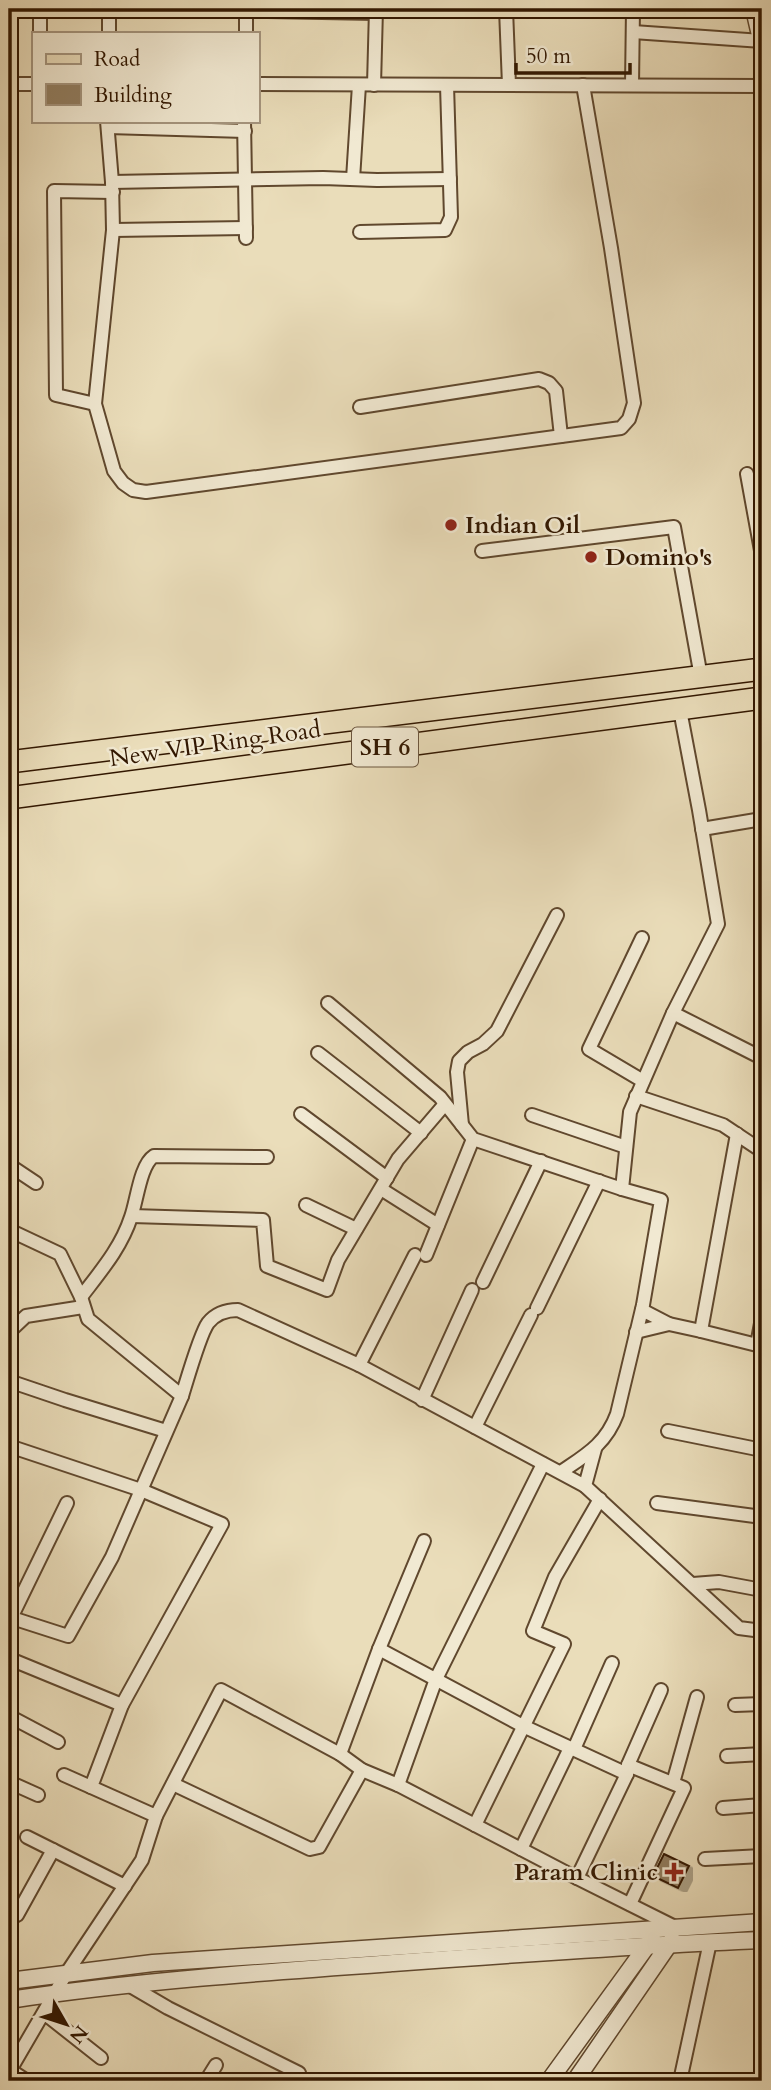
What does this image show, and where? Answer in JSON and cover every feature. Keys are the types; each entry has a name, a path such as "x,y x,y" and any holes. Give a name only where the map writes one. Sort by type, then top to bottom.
{"main road":[{"name":"New VIP Ring Road","path":"9,762 762,669"},
{"path":"592,690 597,721"},
{"name":"New VIP Ring Road","path":"9,798 762,698"},
{"path":"374,717 378,748"}],"street":[{"path":"40,9 40,32"},
{"path":"108,9 109,32"},
{"path":"161,9 376,11 374,85"},
{"path":"506,9 509,85"},
{"path":"632,85 633,9"},
{"path":"633,32 762,42 754,9"},
{"path":"246,10 246,32"},
{"path":"9,84 32,84"},
{"path":"259,85 762,86"},
{"path":"353,179 359,85"},
{"path":"360,232 445,230 451,217 447,85"},
{"path":"113,230 246,233 244,126 108,124 113,230 95,404 114,471 123,483 133,490 146,492 621,428 629,419 634,402 583,85"},
{"path":"95,404 56,395 54,191 323,178 450,179"},
{"path":"360,407 540,379 549,383 556,391 561,436"},
{"path":"747,474 761,538 762,556"},
{"path":"482,551 674,527 701,677"},
{"path":"622,1189 630,1112 673,1013 718,924 680,710"},
{"path":"702,829 762,819"},
{"path":"462,1125 457,1072 459,1061 498,1031 557,915"},
{"path":"642,938 589,1049 643,1080"},
{"path":"328,1003 440,1097 473,1139 661,1200 642,1310 617,1414 612,1427 595,1449 561,1472"},
{"path":"673,1013 762,1056"},
{"path":"318,1054 421,1133"},
{"path":"636,1096 723,1125 762,1151"},
{"path":"132,1216 263,1220 267,1266 327,1290 338,1260 398,1159 445,1104"},
{"path":"301,1114 438,1225"},
{"path":"532,1115 626,1147"},
{"path":"701,1331 737,1134"},
{"path":"359,1365 438,1225 473,1139"},
{"path":"9,1332 26,1316 82,1302 113,1254 132,1216 144,1170 154,1156 267,1157"},
{"path":"422,1400 541,1161"},
{"path":"9,1165 36,1184"},
{"path":"475,1427 599,1181"},
{"path":"306,1205 356,1229"},
{"path":"9,1230 60,1254 88,1319 181,1396"},
{"path":"67,1503 10,1617 68,1636 112,1557 181,1396 207,1324 217,1315 238,1310 359,1365 585,1486 739,1628 762,1631"},
{"path":"642,1310 669,1324 760,1346 762,1318"},
{"path":"636,1332 669,1324"},
{"path":"9,1381 166,1431"},
{"path":"668,1431 762,1450"},
{"path":"9,1446 141,1490 222,1524 122,1706 91,1787"},
{"path":"585,1486 595,1449"},
{"path":"398,1785 436,1679 543,1464"},
{"path":"475,1825 564,1644 533,1630 555,1577 600,1499"},
{"path":"657,1503 762,1517"},
{"path":"340,1754 379,1648 424,1541"},
{"path":"693,1584 719,1582 762,1590"},
{"path":"379,1648 523,1726 572,1749 684,1788 630,1904"},
{"path":"9,1660 122,1706"},
{"path":"521,1849 612,1663"},
{"path":"27,2081 9,2071 66,1974 142,1860 156,1816 221,1690 340,1754 362,1770 398,1785 677,1928"},
{"path":"577,1878 628,1770 661,1690"},
{"path":"673,1783 697,1697"},
{"path":"735,1705 762,1704"},
{"path":"9,1716 58,1742"},
{"path":"727,1756 762,1754"},
{"path":"173,1784 310,1849 319,1847 362,1770"},
{"path":"64,1775 156,1816"},
{"path":"9,1782 38,1796"},
{"path":"723,1808 762,1805"},
{"path":"27,1837 125,1886"},
{"path":"17,1915 53,1850"},
{"path":"705,1859 762,1856"},
{"path":"9,1981 153,1963 762,1922"},
{"path":"575,2081 670,1944 677,1928"},
{"path":"549,2081 649,1945 657,1929"},
{"path":"9,2000 127,1984 296,1970 649,1945 762,1940"},
{"path":"680,2081 710,1942"},
{"path":"127,1984 299,2073"},
{"path":"44,2013 101,2058"},
{"path":"206,2081 216,2065"}],"building":[{"path":"664,1854 689,1866 678,1888 653,1876"}],"place":[{"name":"Indian Oil","path":"451,525"},
{"name":"Domino's","path":"591,557"},
{"name":"Param Clinic","path":"674,1872"}]}
